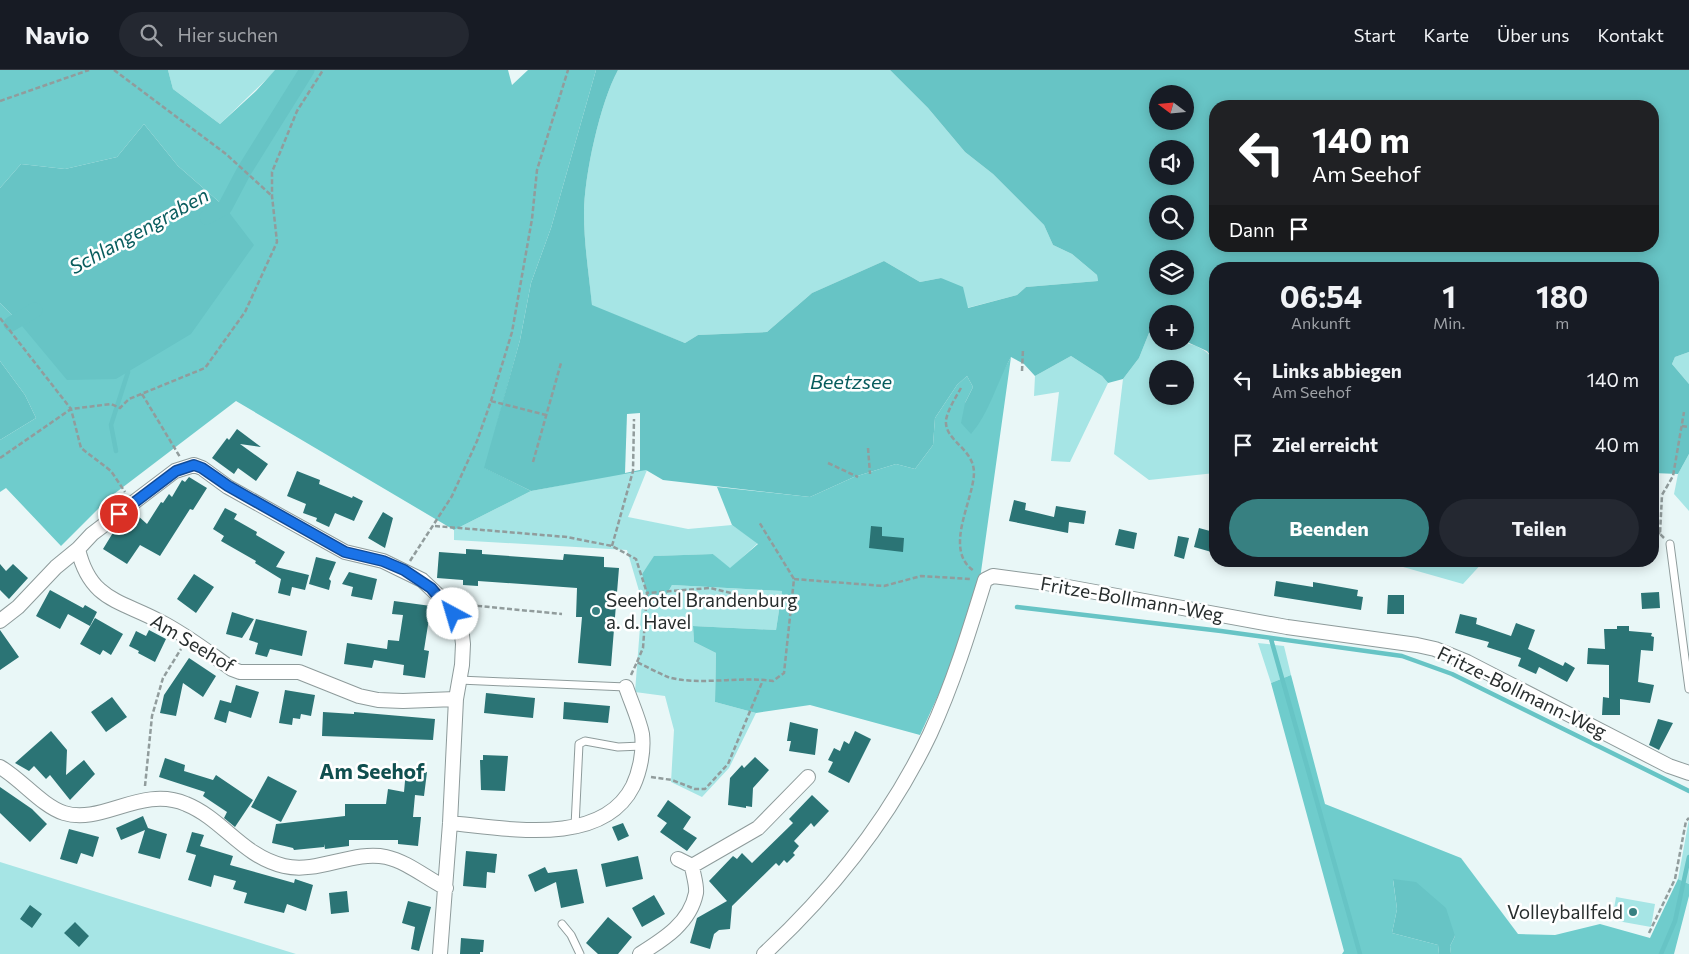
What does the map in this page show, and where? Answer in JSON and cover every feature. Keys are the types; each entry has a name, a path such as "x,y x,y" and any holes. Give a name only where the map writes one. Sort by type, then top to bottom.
{"street":[{"path":"0,621 18,608 56,567 78,549 92,534 176,471 186,466 194,465 345,552 383,561 404,570 428,585 453,614 461,627 463,644 456,699 446,888 440,954"},
{"name":"Am Seehof","path":"78,549 83,569 108,598 159,620 232,669 240,672 299,672 359,696 378,700 456,699"},
{"name":"Fritze-Bollmann-Weg","path":"987,579 993,576 1046,583 1287,627 1435,649 1467,662 1669,766 1689,773"},
{"path":"764,954 820,898 866,842 900,790 930,734 959,662 987,579"},
{"path":"450,823 523,830 575,826 589,824 614,810 630,792 638,776 642,746 642,734 626,688"},
{"path":"0,766 63,813 89,814 143,800 171,799 201,812 241,845 267,861 287,867 305,867 364,857 384,856 400,861 446,888"},
{"path":"692,866 758,828 808,777"},
{"path":"678,859 692,866"},
{"path":"640,954 660,942 687,917 696,891 692,866"}],"lane":[{"path":"1670,544 1689,689"},
{"path":"459,680 626,688"},
{"path":"575,826 579,744 585,741 618,748 642,746"},
{"path":"562,924 571,935 580,954"}],"path":[{"path":"0,101 89,70"},
{"path":"114,70 226,154 272,196"},
{"path":"0,458 71,409 111,404 120,408 129,399 205,368 245,312 276,242 272,172 297,111 323,70"},
{"path":"404,570 452,496 477,441 491,401 512,332 532,219 537,170 568,70"},
{"path":"0,318 71,409 81,448 111,471 132,503"},
{"path":"1022,371 1023,349"},
{"path":"533,462 561,363"},
{"path":"961,388 946,420 948,432 968,452 974,472 960,537 962,557 968,567 987,579"},
{"path":"142,394 186,466"},
{"path":"491,401 546,415"},
{"path":"1670,544 1660,534 1662,495 1673,476 1684,412"},
{"path":"612,546 633,472 634,419"},
{"path":"1682,426 1689,427"},
{"path":"868,448 870,474"},
{"path":"828,463 858,477"},
{"path":"637,662 670,677 704,680 773,681 784,673 794,579 759,522"},
{"path":"434,526 567,537 612,546 636,559 647,592 643,648 626,688"},
{"path":"794,579 884,586 921,576 987,579"},
{"path":"647,592 710,588 752,598 792,598"},
{"path":"453,614 468,605 562,614"},
{"path":"143,800 152,716 162,678 188,638"},
{"path":"638,776 672,780 695,789 705,789 728,764 763,680"},
{"path":"1649,933 1675,879 1686,821 1689,818"}],"shaded area":[{"path":"0,70 168,70 173,89 220,124 256,91 275,70 508,70 512,85 528,70 596,70 551,228 531,283 520,340 485,468 531,491 454,530 236,401 110,497 61,546 6,488 0,492 0,440 36,418 25,395 0,361 0,303 17,320 225,207 178,166 144,124 117,157 65,169 21,164 0,188"},
{"path":"168,70 275,71 220,124 173,89"},
{"path":"618,70 890,70 928,108 965,152 993,174 1044,225 1053,245 1072,254 1097,275 1098,281 1026,287 1017,295 967,308 941,278 920,282 884,261 812,293 767,332 698,335 685,343 592,306 585,237 585,198 590,160 599,120 611,84"},
{"path":"1149,333 1149,350 1194,350 1194,345 1209,355 1209,474 1149,480 1114,454 1123,379 1139,358"},
{"path":"1689,352 1689,384 1672,364 1675,357"},
{"path":"1071,356 1102,376 1108,383 1070,462 1051,461 1059,392 1034,396 1035,376"},
{"path":"1011,357 980,579 958,652 920,735 810,705 756,713 715,702 716,653 694,642 693,626 776,630 782,591 672,585 663,601 648,600 642,574 654,556 713,554 730,568 758,544 732,525 717,487 810,497 854,477 896,464 915,469 933,445 935,418 957,385 967,376 973,387 965,403 997,382"},
{"path":"1689,454 1689,511 1674,494 1678,474"},
{"path":"647,470 628,517 688,529 732,525 758,543 730,569 713,554 655,556 642,574 648,600 663,601 672,585 782,591 776,630 693,626 694,642 716,653 715,702 756,713 729,768 702,797 671,782 674,730 665,696 635,692 642,601 627,550 454,540 454,530 531,491"},
{"path":"1403,567 1479,567 1463,584"},
{"path":"1258,643 1284,646 1291,675 1271,683"},
{"path":"1291,675 1325,804 1461,858 1518,934 1555,935 1600,924 1650,938 1678,879 1689,884 1689,896 1674,954 1451,954 1450,946 1455,936 1393,880 1397,909 1392,933 1438,945 1439,954 1342,954 1344,951 1271,683"},
{"path":"1689,819 1689,884 1678,879"},
{"path":"0,862 296,954 0,954"},
{"name":"Volleyballfeld","path":"1616,897 1655,904 1651,927 1612,920"}],"water":[{"name":"Beetzsee","path":"596,70 618,70 611,84 599,120 590,160 585,198 585,237 592,305 685,343 698,335 767,332 812,293 884,261 920,282 941,278 963,287 968,308 1017,295 1026,287 1098,281 1097,275 1072,254 1053,245 1044,225 993,174 965,152 928,108 890,70 1689,70 1689,352 1675,357 1672,364 1689,384 1689,454 1678,474 1659,473 1659,262 1209,262 1209,354 1194,345 1194,305 1149,305 1149,333 1139,358 1123,379 1108,383 1102,376 1071,356 1035,376 1024,364 1011,357 983,417 971,434 961,423 965,403 973,387 967,376 957,385 935,418 933,445 915,469 896,464 854,477 810,497 663,480 646,470 531,491 484,468 520,340 531,283 551,228"},
{"path":"144,124 178,166 225,207 254,245 191,334 116,379 67,380 17,320 0,303 0,188 21,164 65,169 117,157"},
{"path":"0,361 25,395 36,418 0,440"},
{"path":"1393,879 1416,882 1446,908 1455,936 1450,946 1451,954 1439,954 1438,945 1392,933 1397,909"}],"pier":[{"path":"640,413 640,470 625,473 627,414"}],"building":[{"path":"237,429 261,447 240,444 268,464 256,481 238,468 234,474 212,458 227,438 229,440"},
{"path":"297,471 320,480 319,484 363,501 354,521 335,513 329,527 316,521 317,518 303,513 306,504 287,496"},
{"path":"189,477 207,488 193,510 190,509 160,556 140,545 127,564 103,549 114,531 119,534 137,515 147,524 161,502 163,503 169,494 172,497 182,480 185,482"},
{"path":"1014,500 1026,503 1025,510 1054,517 1056,506 1086,511 1084,524 1069,522 1068,533 1009,521"},
{"path":"225,508 237,514 234,519 257,532 256,535 285,552 276,567 309,575 305,590 292,587 290,596 278,593 281,579 255,563 256,561 221,541 224,536 213,529"},
{"path":"383,512 393,518 385,548 368,538"},
{"path":"871,526 882,527 882,536 904,538 903,552 869,548"},
{"path":"1199,528 1209,531 1209,551 1194,547"},
{"path":"1119,529 1137,533 1134,549 1115,545"},
{"path":"1178,536 1189,538 1184,559 1174,556"},
{"name":"Seehotel Brandenburg a. d. Havel","path":"466,549 482,550 482,554 563,560 564,554 604,557 604,567 619,568 611,666 578,663 582,617 576,617 577,588 478,581 478,586 463,585 463,580 437,578 439,552 466,554"},
{"path":"316,557 336,562 329,579 331,581 329,590 309,584"},
{"path":"0,564 6,571 13,564 28,578 9,599 0,590"},
{"path":"349,572 377,579 372,600 351,596 353,587 342,584"},
{"path":"194,574 214,587 196,613 177,599"},
{"path":"1276,581 1313,587 1313,582 1358,590 1357,596 1363,597 1361,610 1274,596"},
{"path":"50,590 83,608 85,605 97,612 90,626 68,614 60,629 36,616"},
{"path":"1659,592 1660,608 1642,609 1641,593"},
{"path":"1388,595 1404,595 1404,614 1387,614"},
{"path":"394,601 431,606 424,650 429,651 425,678 403,675 404,665 374,660 372,668 344,664 347,643 387,649 388,640 399,641 403,615 392,614"},
{"path":"232,612 254,619 242,638 226,634"},
{"path":"1460,614 1477,618 1476,624 1511,636 1516,623 1535,630 1528,649 1563,666 1565,662 1575,668 1567,682 1539,667 1536,674 1518,666 1521,658 1487,647 1489,642 1455,633"},
{"path":"95,618 123,634 111,655 103,650 100,655 80,644"},
{"path":"256,619 307,631 302,656 270,649 267,657 255,654 258,643 249,640"},
{"path":"1617,626 1629,626 1629,631 1652,633 1651,636 1654,637 1653,651 1641,650 1638,682 1654,685 1650,703 1620,699 1620,715 1602,715 1603,697 1609,698 1609,665 1587,664 1588,648 1605,649 1604,629 1617,629"},
{"path":"0,630 19,657 0,670"},
{"path":"149,630 166,639 155,662 129,646 136,631 146,636"},
{"path":"189,658 216,676 203,697 183,683 176,716 160,713 164,695"},
{"path":"236,685 259,692 251,718 229,711 226,723 214,719 220,700 231,703"},
{"path":"285,690 315,695 311,716 301,714 300,719 293,718 292,725 279,723"},
{"path":"486,693 535,698 533,718 484,713"},
{"path":"112,697 127,717 106,732 91,712"},
{"path":"564,702 610,706 608,723 563,719"},
{"path":"323,712 354,714 354,712 435,719 433,740 322,736"},
{"path":"1658,719 1673,723 1659,750 1649,745"},
{"path":"790,722 818,729 815,755 789,751 791,741 787,741"},
{"path":"51,731 67,750 66,775 84,760 95,774 70,800 50,775 46,779 34,766 29,771 15,763"},
{"path":"855,731 871,739 849,783 828,772 833,762 828,760 834,748 840,751 844,741 849,744"},
{"path":"483,755 508,756 505,791 481,790 480,760 483,760"},
{"path":"755,757 769,770 753,788 752,807 728,805 730,778 742,765 744,768"},
{"path":"165,758 185,765 184,771 213,780 216,775 253,800 235,827 224,818 227,812 203,796 205,792 159,777"},
{"path":"406,770 427,772 424,796 415,795 413,817 421,817 418,846 398,844 398,840 349,840 349,846 325,849 324,844 324,847 294,850 293,848 272,843 276,824 345,816 345,804 386,804 388,789 404,792"},
{"path":"268,776 297,791 281,822 251,807"},
{"path":"0,787 32,809 47,824 30,842 0,813"},
{"path":"812,795 829,811 814,827 811,823 794,841 799,846 793,853 795,855 787,863 784,860 779,866 776,863 732,906 730,929 719,930 714,934 710,949 690,943 697,918 727,901 709,881 733,856 737,859 742,853 752,863 793,823 789,819"},
{"path":"668,800 691,817 683,829 697,838 687,851 660,832 667,823 657,816"},
{"path":"143,816 148,828 167,834 160,859 138,853 145,830 121,840 116,828"},
{"path":"623,823 629,836 618,841 612,827"},
{"path":"69,829 99,837 93,857 81,853 77,864 60,859"},
{"path":"192,832 204,835 200,846 233,856 230,865 294,883 295,879 313,885 306,911 287,904 284,913 244,903 247,893 233,889 236,881 214,875 211,887 188,880 196,855 186,852"},
{"path":"466,851 497,854 495,873 487,872 486,888 463,886"},
{"path":"638,856 643,879 606,887 601,864"},
{"path":"545,867 548,873 577,869 584,903 561,908 556,882 535,892 528,875"},
{"path":"347,891 349,912 331,914 329,893"},
{"path":"654,895 665,914 642,927 632,908"},
{"path":"408,901 431,907 419,951 411,949 415,927 402,923"},
{"path":"30,905 42,914 32,928 20,919"},
{"path":"608,917 632,937 618,954 598,954 586,943"},
{"path":"75,922 89,936 79,947 64,933"},
{"path":"461,938 484,940 483,952 480,952 480,954 460,954"}],"waterway":[{"name":"Schlangengraben","path":"207,217 225,207 244,171 307,70"},
{"name":"Schlangengraben","path":"11,324 35,310"},
{"path":"116,451 111,425 128,372"},
{"path":"1017,607 1221,631 1402,656 1452,674 1689,791"},
{"path":"1271,639 1360,954"},
{"path":"1661,954 1675,921 1689,857"}],"place":[{"name":"Seehotel Brandenburg a. d. Havel","path":"596,611"},
{"name":"Volleyballfeld","path":"1633,912"}],"district":[{"name":"Am Seehof","path":"372,772"}],"route":[{"path":"119,514 176,471 186,466 194,465 333,546 345,552 383,561 422,580 439,596 453,614"}]}
